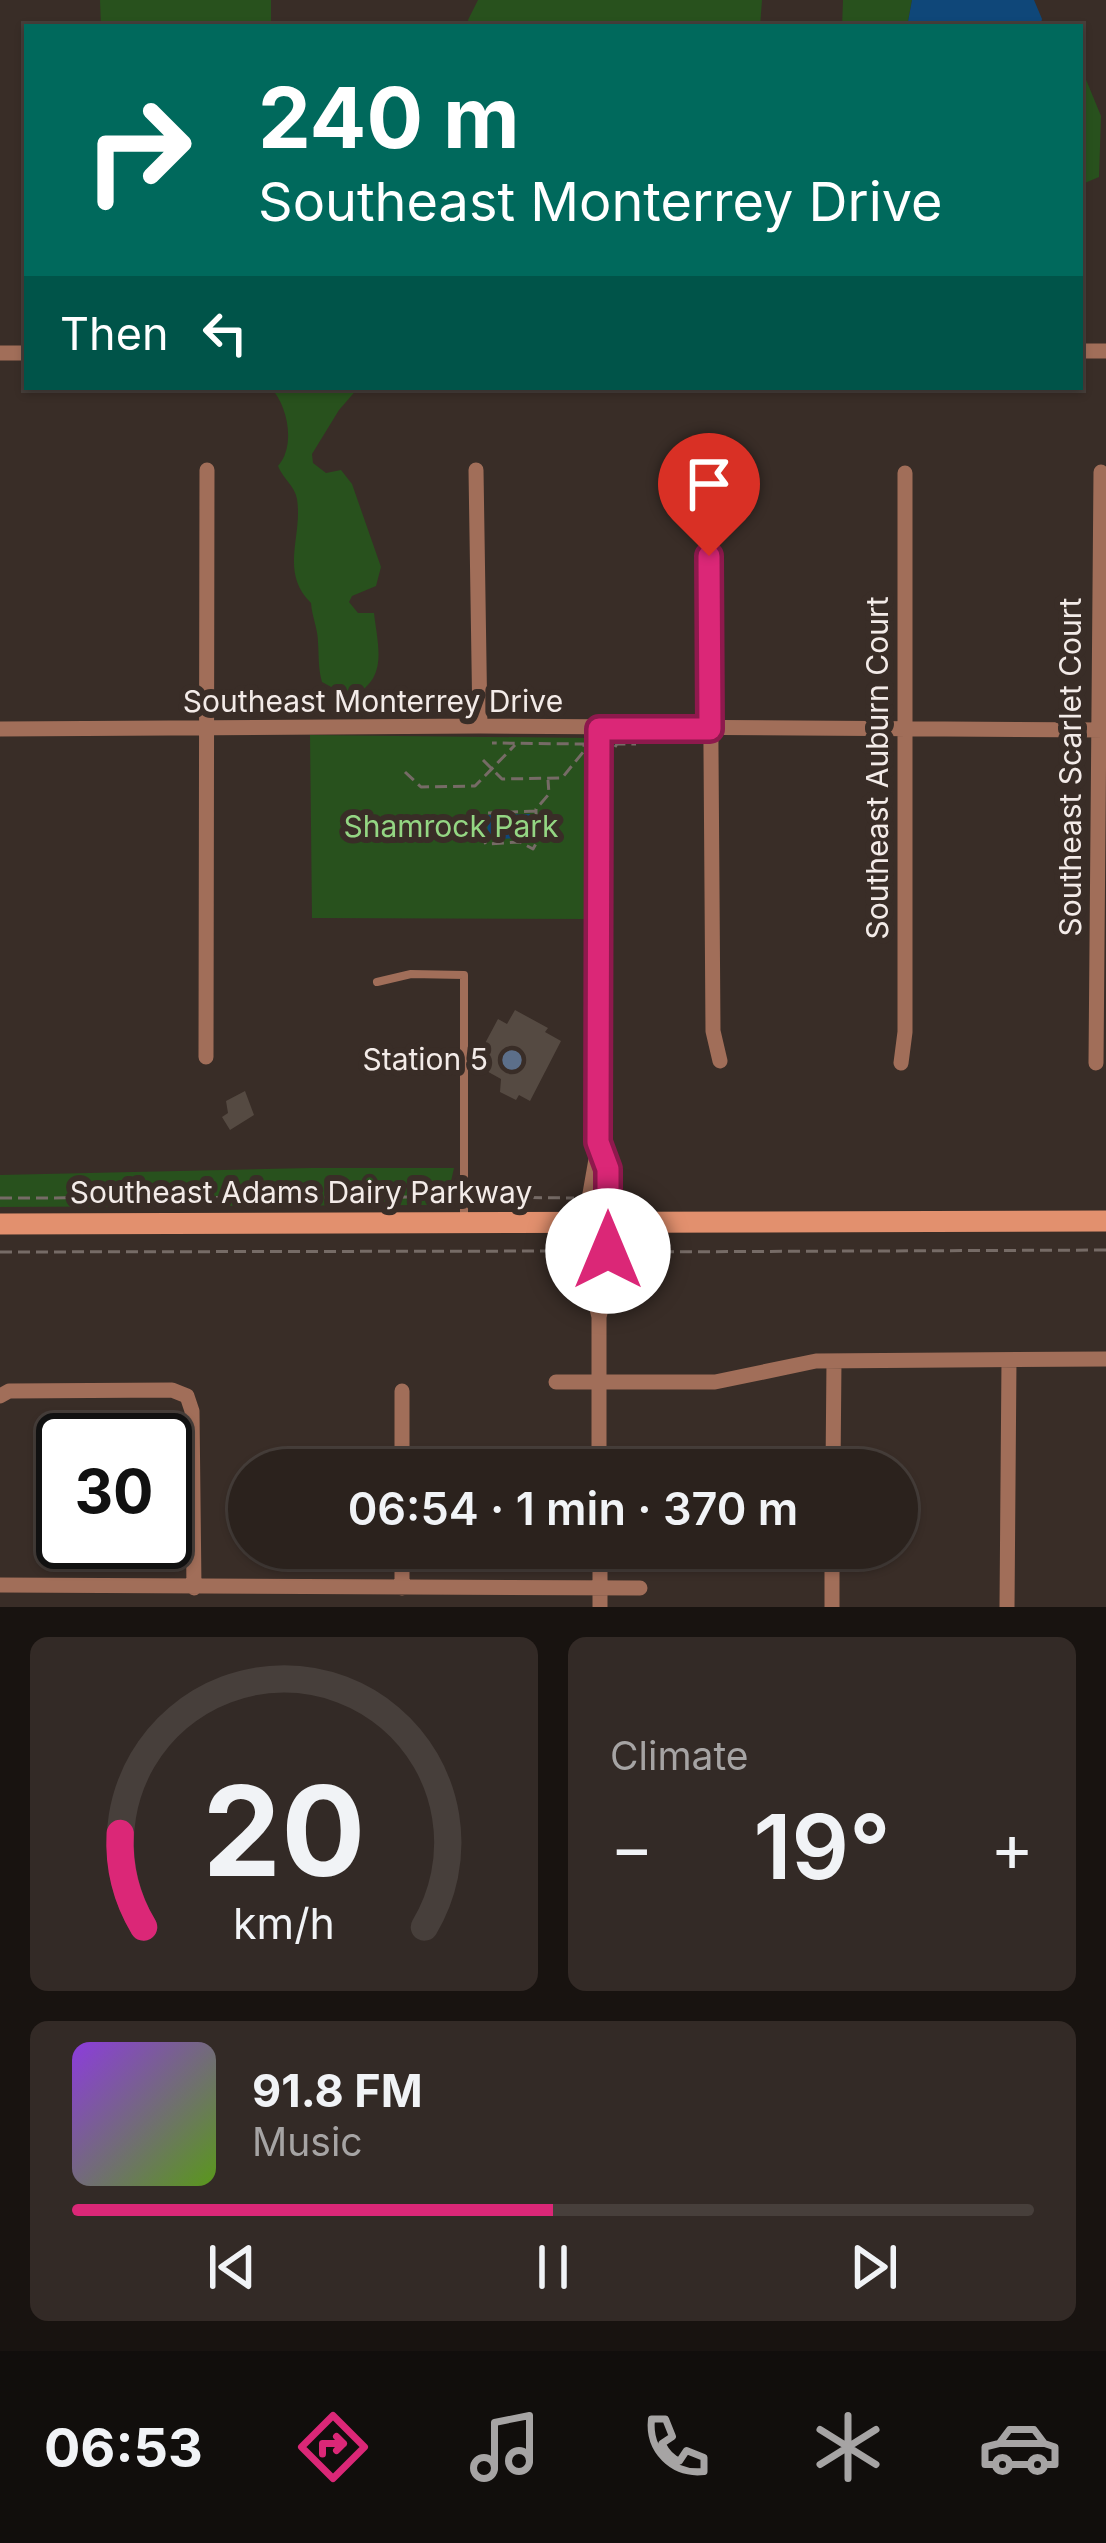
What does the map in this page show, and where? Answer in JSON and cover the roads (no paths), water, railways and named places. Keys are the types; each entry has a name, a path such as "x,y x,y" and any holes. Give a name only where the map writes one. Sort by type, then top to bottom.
{"main road":[{"name":"Southeast Adams Dairy Parkway","path":"0,1224 1106,1221"}],"street":[{"path":"206,1057 207,470"},
{"path":"476,470 479,726"},
{"path":"709,470 713,1031 720,1061"},
{"name":"Southeast Scarlet Court","path":"1096,1063 1101,472"},
{"name":"Southeast Auburn Court","path":"901,1063 905,1032 905,473"},
{"name":"Southeast Monterrey Drive","path":"0,729 1102,730"},
{"path":"599,729 598,1142 585,1222 599,1317"},
{"path":"598,1142 608,1169 610,1222 608,1279 599,1317 599,1449"},
{"path":"556,1382 715,1382 816,1361 1106,1359"},
{"path":"1007,1607 1009,1360"},
{"path":"833,1449 834,1361"},
{"path":"0,1396 9,1391 193,1392 194,1588"},
{"path":"402,1391 402,1449"},
{"path":"402,1569 402,1588"},
{"path":"600,1569 600,1607"},
{"path":"832,1569 832,1607"},
{"path":"0,1585 640,1588"}],"lane":[{"path":"376,982 411,974 464,975 464,1222"}],"water":[{"path":"912,0 1034,0 1042,19 1041,24 908,24"},
{"path":"530,814 530,838 488,839 487,815"}],"place":[{"name":"Station 5","path":"512,1060"}],"park label":[{"name":"Shamrock Park","path":"451,827"}]}
